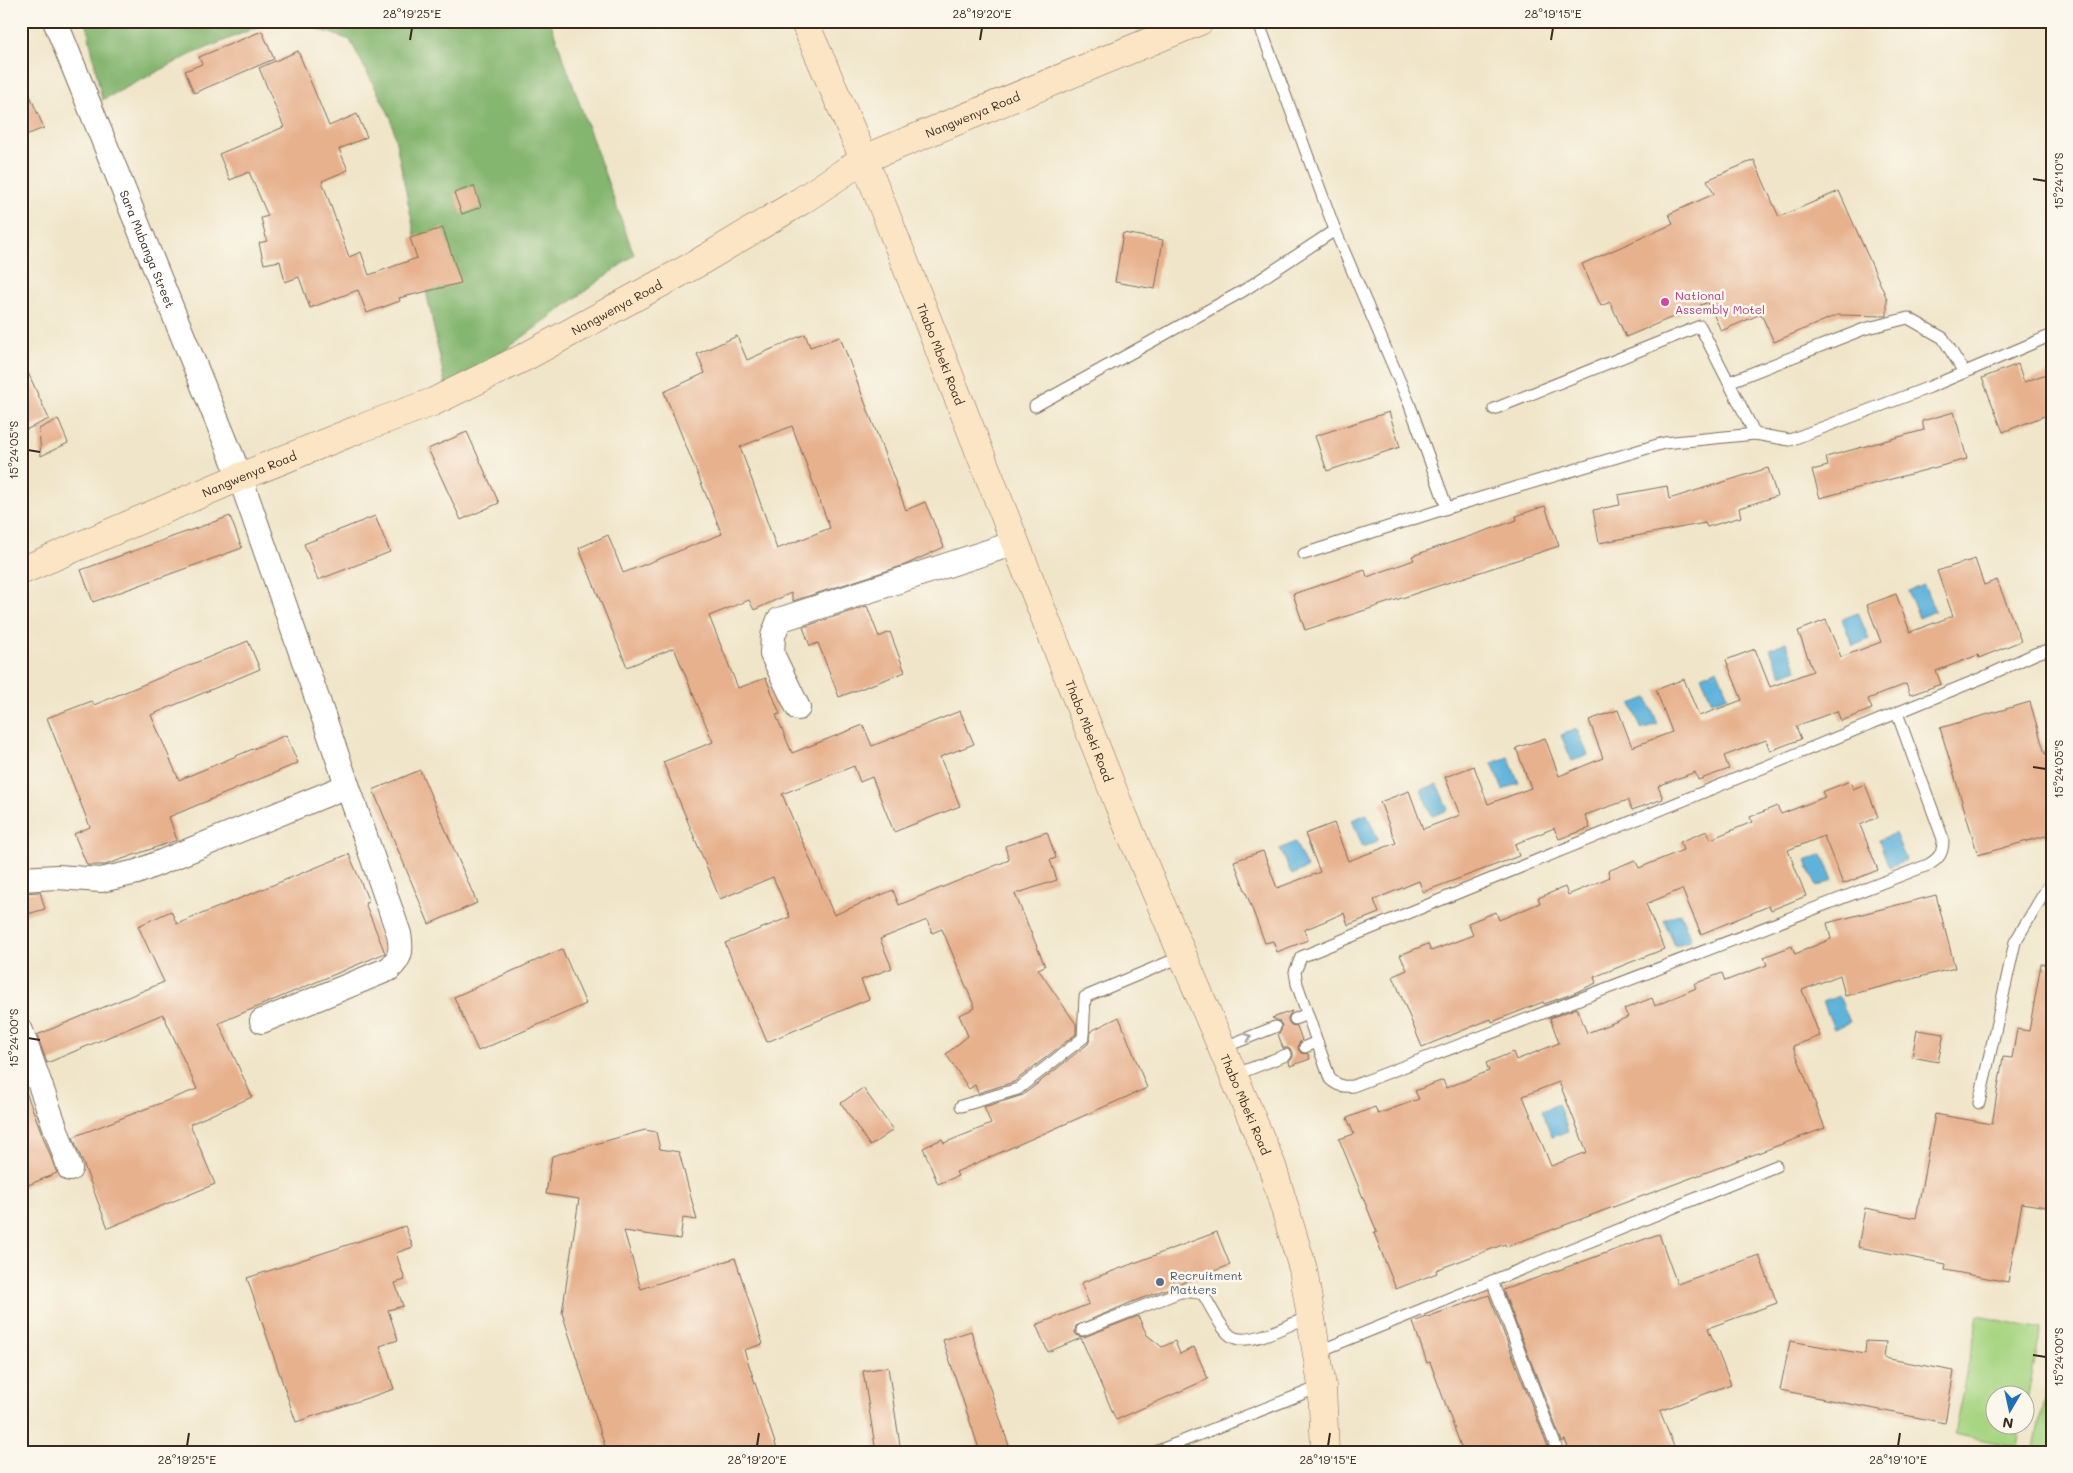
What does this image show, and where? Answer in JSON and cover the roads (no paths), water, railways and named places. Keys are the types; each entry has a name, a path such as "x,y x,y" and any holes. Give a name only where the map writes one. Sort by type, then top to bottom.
{"main road":[{"name":"Thabo Mbeki Road","path":"804,21 864,159 1118,803 1272,1166 1303,1269 1322,1386 1325,1452"},
{"name":"Nangwenya Road","path":"21,571 240,477 359,429 433,402 525,357 704,259 801,201 864,159 1200,21"}],"street":[{"name":"Sara Mubanga Street","path":"55,21 240,477 399,934 402,948 398,961 390,968 262,1021"},
{"path":"798,708 772,654 773,636 779,620 1016,543"},
{"path":"21,880 57,877 101,880 137,872 347,786"},
{"path":"21,1031 70,1169"}],"lane":[{"path":"1258,21 1335,230 1408,403 1447,508"},
{"path":"1035,406 1243,291 1335,230"},
{"path":"1729,382 1864,329 1908,318 1943,338 1964,372"},
{"path":"1494,409 1700,326 1755,434"},
{"path":"1304,554 1447,508 1664,443 1755,434 1790,440 1964,372 2052,335"},
{"path":"1897,713 1943,839 1943,852 1937,860 1928,866 1354,1086 1344,1087 1336,1085 1330,1079 1297,984 1296,972 1301,957 1982,678 2037,653 2052,649"},
{"path":"1979,1103 2015,942 2052,881"},
{"path":"961,1106 1018,1089 1083,1038 1084,997 1182,956"},
{"path":"1295,1019 1307,1014"},
{"path":"1222,1048 1275,1027"},
{"path":"1305,1047 1317,1042"},
{"path":"1234,1076 1286,1055"},
{"path":"1316,1352 1776,1166"},
{"path":"1492,1281 1558,1452"},
{"path":"1082,1330 1180,1292 1202,1294 1229,1335 1238,1339 1252,1339 1310,1316"},
{"path":"1154,1452 1322,1386"}],"water":[{"path":"1924,585 1935,611 1919,618 1908,591"},
{"path":"1858,613 1869,639 1853,646 1842,619"},
{"path":"1786,642 1797,669 1781,675 1770,649"},
{"path":"1717,669 1728,696 1712,702 1701,676"},
{"path":"1647,698 1658,724 1642,730 1631,704"},
{"path":"1577,729 1588,755 1572,761 1561,735"},
{"path":"1508,757 1519,783 1503,790 1492,763"},
{"path":"1437,784 1448,810 1432,816 1421,790"},
{"path":"1367,814 1378,840 1363,847 1352,820"},
{"path":"1895,833 1906,860 1889,867 1879,840"},
{"path":"1295,842 1307,868 1292,875 1280,849"},
{"path":"1822,854 1833,880 1817,887 1806,861"},
{"path":"1680,913 1691,940 1675,946 1664,920"},
{"path":"1839,996 1850,1022 1834,1029 1823,1002"},
{"path":"1558,1104 1568,1131 1552,1137 1542,1111"}],"place":[{"name":"National Assembly Motel","path":"1665,302"},
{"name":"Recruitment Matters","path":"1160,1282"}]}
